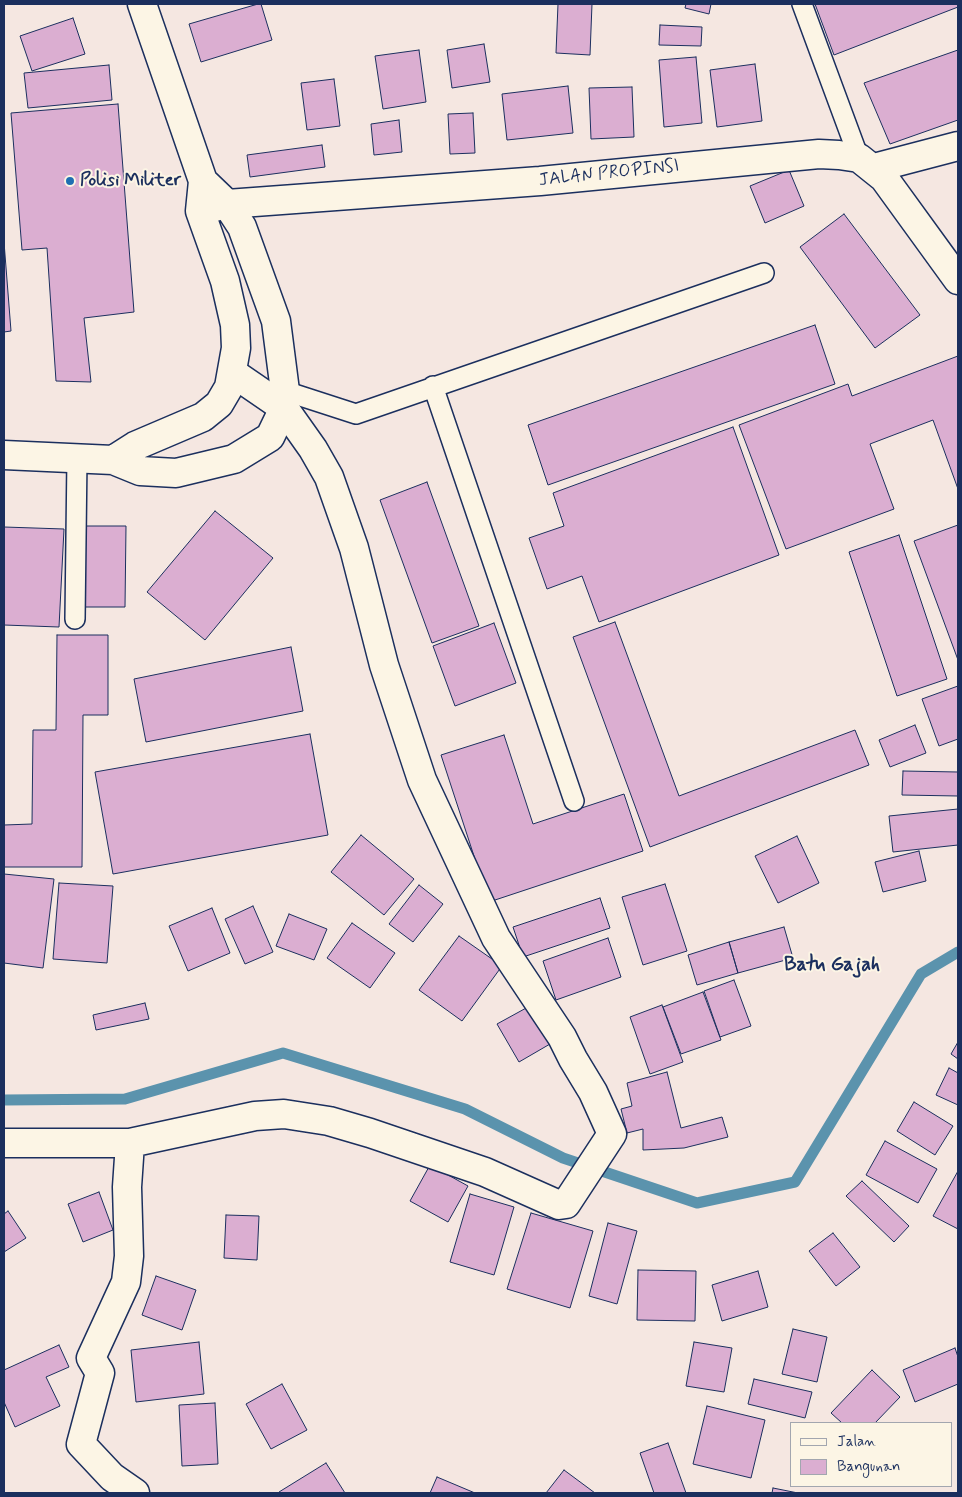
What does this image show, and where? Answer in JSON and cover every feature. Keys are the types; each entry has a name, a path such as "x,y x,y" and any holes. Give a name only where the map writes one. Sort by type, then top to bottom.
{"main road":[{"path":"113,460 135,446 203,417 219,404 229,387 236,348 235,325 226,281 200,211 202,181 142,4"},
{"path":"866,163 958,146"},
{"name":"JALAN PROPINSI","path":"200,211 227,204 540,181 819,154 866,163"},
{"path":"866,163 884,178 958,280"},
{"path":"4,1142 130,1143 255,1116 284,1114 328,1121 370,1133 485,1172 559,1205 566,1204 612,1134 593,1092 562,1037 496,938 422,780 384,665 354,548 330,478 284,400 276,321 242,227 227,204 202,181"},
{"path":"233,373 284,400"},
{"path":"4,455 113,460 140,471 176,473 234,459 270,437 284,400"},
{"path":"130,1143 127,1187 129,1256 126,1282 91,1358 100,1373 81,1444 112,1477 135,1493"}],"lane":[{"path":"802,4 866,163"},
{"path":"284,400 356,414 764,273"},
{"path":"433,386 574,802"},
{"path":"75,619 77,457"}],"building":[{"path":"261,4 272,40 201,62 189,24"},
{"path":"558,4 592,4 590,55 556,53"},
{"path":"686,4 711,4 709,14 685,8"},
{"path":"815,4 958,4 958,7 834,55"},
{"path":"73,18 85,54 32,71 20,36"},
{"path":"660,25 702,27 701,46 659,45"},
{"path":"484,44 490,82 452,88 447,50"},
{"path":"419,50 426,102 383,109 375,56"},
{"path":"958,50 958,120 890,144 864,83"},
{"path":"696,57 702,123 664,127 659,60"},
{"path":"755,64 762,121 717,127 710,70"},
{"path":"109,65 112,100 28,108 24,73"},
{"path":"334,79 340,126 307,130 301,83"},
{"path":"568,86 573,133 507,140 502,94"},
{"path":"632,87 634,137 591,139 589,88"},
{"name":"Polisi Militer","path":"118,104 134,312 84,318 91,382 56,381 47,248 22,250 11,113"},
{"path":"473,113 475,153 450,154 448,114"},
{"path":"399,120 402,152 374,155 371,124"},
{"path":"322,145 325,167 250,177 247,155"},
{"path":"789,170 804,206 765,223 750,186"},
{"path":"844,214 920,315 875,348 800,247"},
{"path":"4,242 11,331 4,332"},
{"path":"815,325 835,384 548,485 528,425"},
{"path":"958,356 958,489 933,420 870,444 894,509 786,549 739,425 848,384 852,396"},
{"path":"733,427 779,555 599,622 582,576 547,589 529,538 564,526 553,493"},
{"path":"427,482 479,626 432,643 380,500"},
{"path":"215,511 273,558 205,640 147,592"},
{"path":"958,525 958,660 914,541"},
{"path":"83,526 126,526 125,607 82,607"},
{"path":"4,527 64,529 59,627 4,625"},
{"path":"899,535 947,679 897,696 849,552"},
{"path":"615,622 679,796 855,730 869,765 650,847 573,637"},
{"path":"494,623 516,683 455,706 433,646"},
{"path":"57,635 108,635 108,715 83,715 82,867 4,867 4,825 32,824 33,730 56,730"},
{"path":"291,647 303,711 146,742 134,679"},
{"path":"958,686 958,739 939,746 922,699"},
{"path":"915,725 926,753 890,767 879,740"},
{"path":"310,734 328,835 113,874 95,772"},
{"path":"504,735 533,824 624,794 643,851 489,902 441,755"},
{"path":"903,771 958,772 958,796 902,795"},
{"path":"958,809 958,845 893,852 889,816"},
{"path":"361,835 414,879 384,915 331,872"},
{"path":"797,836 819,883 778,903 755,856"},
{"path":"919,851 926,881 883,892 875,862"},
{"path":"4,874 54,879 43,968 4,963"},
{"path":"59,883 113,886 107,963 53,959"},
{"path":"665,884 687,951 643,965 622,897"},
{"path":"419,885 443,904 413,942 389,924"},
{"path":"600,898 610,928 523,957 513,927"},
{"path":"253,906 273,952 245,964 225,919"},
{"path":"212,908 230,953 188,971 169,926"},
{"path":"289,914 327,929 314,960 276,946"},
{"path":"352,923 395,953 370,988 327,958"},
{"path":"784,927 793,958 738,973 729,942"},
{"path":"459,936 502,966 462,1021 419,990"},
{"path":"608,938 621,977 556,1000 543,961"},
{"path":"729,942 738,973 697,985 688,955"},
{"path":"734,980 751,1026 720,1037 704,991"},
{"path":"703,992 721,1040 681,1054 663,1007"},
{"path":"145,1003 149,1019 96,1030 93,1015"},
{"path":"662,1005 683,1062 650,1074 630,1017"},
{"path":"528,1007 550,1044 519,1062 497,1024"},
{"path":"958,1042 958,1059 951,1054"},
{"path":"949,1068 958,1073 958,1105 936,1095"},
{"path":"667,1072 681,1128 722,1117 728,1137 684,1148 643,1150 643,1129 627,1133 621,1109 632,1106 627,1083"},
{"path":"914,1102 953,1126 935,1155 897,1131"},
{"path":"885,1141 937,1169 918,1203 866,1175"},
{"path":"430,1165 468,1186 448,1222 410,1201"},
{"path":"958,1171 958,1229 933,1216"},
{"path":"862,1181 909,1226 894,1242 846,1196"},
{"path":"99,1192 113,1230 83,1242 68,1204"},
{"path":"470,1194 514,1207 494,1275 450,1262"},
{"path":"8,1211 26,1238 4,1252 4,1214"},
{"path":"531,1213 593,1231 570,1308 507,1289"},
{"path":"226,1215 259,1216 257,1260 224,1258"},
{"path":"608,1223 637,1231 617,1304 589,1296"},
{"path":"833,1233 860,1267 836,1286 809,1251"},
{"path":"638,1270 696,1271 695,1321 637,1320"},
{"path":"758,1271 768,1307 722,1321 712,1285"},
{"path":"156,1276 196,1290 182,1330 142,1315"},
{"path":"793,1329 827,1337 817,1382 782,1374"},
{"path":"199,1342 204,1394 136,1402 131,1350"},
{"path":"694,1342 732,1348 724,1392 686,1386"},
{"path":"59,1345 69,1367 46,1377 60,1406 15,1427 4,1402 4,1370"},
{"path":"955,1348 958,1357 958,1384 915,1402 903,1370"},
{"path":"872,1370 900,1397 876,1422 841,1422 831,1413"},
{"path":"754,1379 812,1392 805,1418 748,1404"},
{"path":"282,1384 307,1430 271,1449 246,1404"},
{"path":"215,1403 218,1464 182,1466 179,1405"},
{"path":"707,1406 765,1420 751,1478 693,1464"},
{"path":"668,1443 686,1493 654,1493 640,1453"},
{"path":"326,1463 345,1493 279,1493 279,1492"},
{"path":"564,1470 595,1493 546,1493"},
{"path":"437,1477 475,1493 430,1493"},
{"path":"773,1488 798,1493 772,1493"}],"waterway":[{"path":"4,1100 125,1099 283,1053 465,1109 563,1158 697,1203 795,1182 921,974 958,952"}],"place":[{"name":"Polisi Militer","path":"70,181"}],"district":[{"name":"Batu Gajah","path":"832,966"}]}
